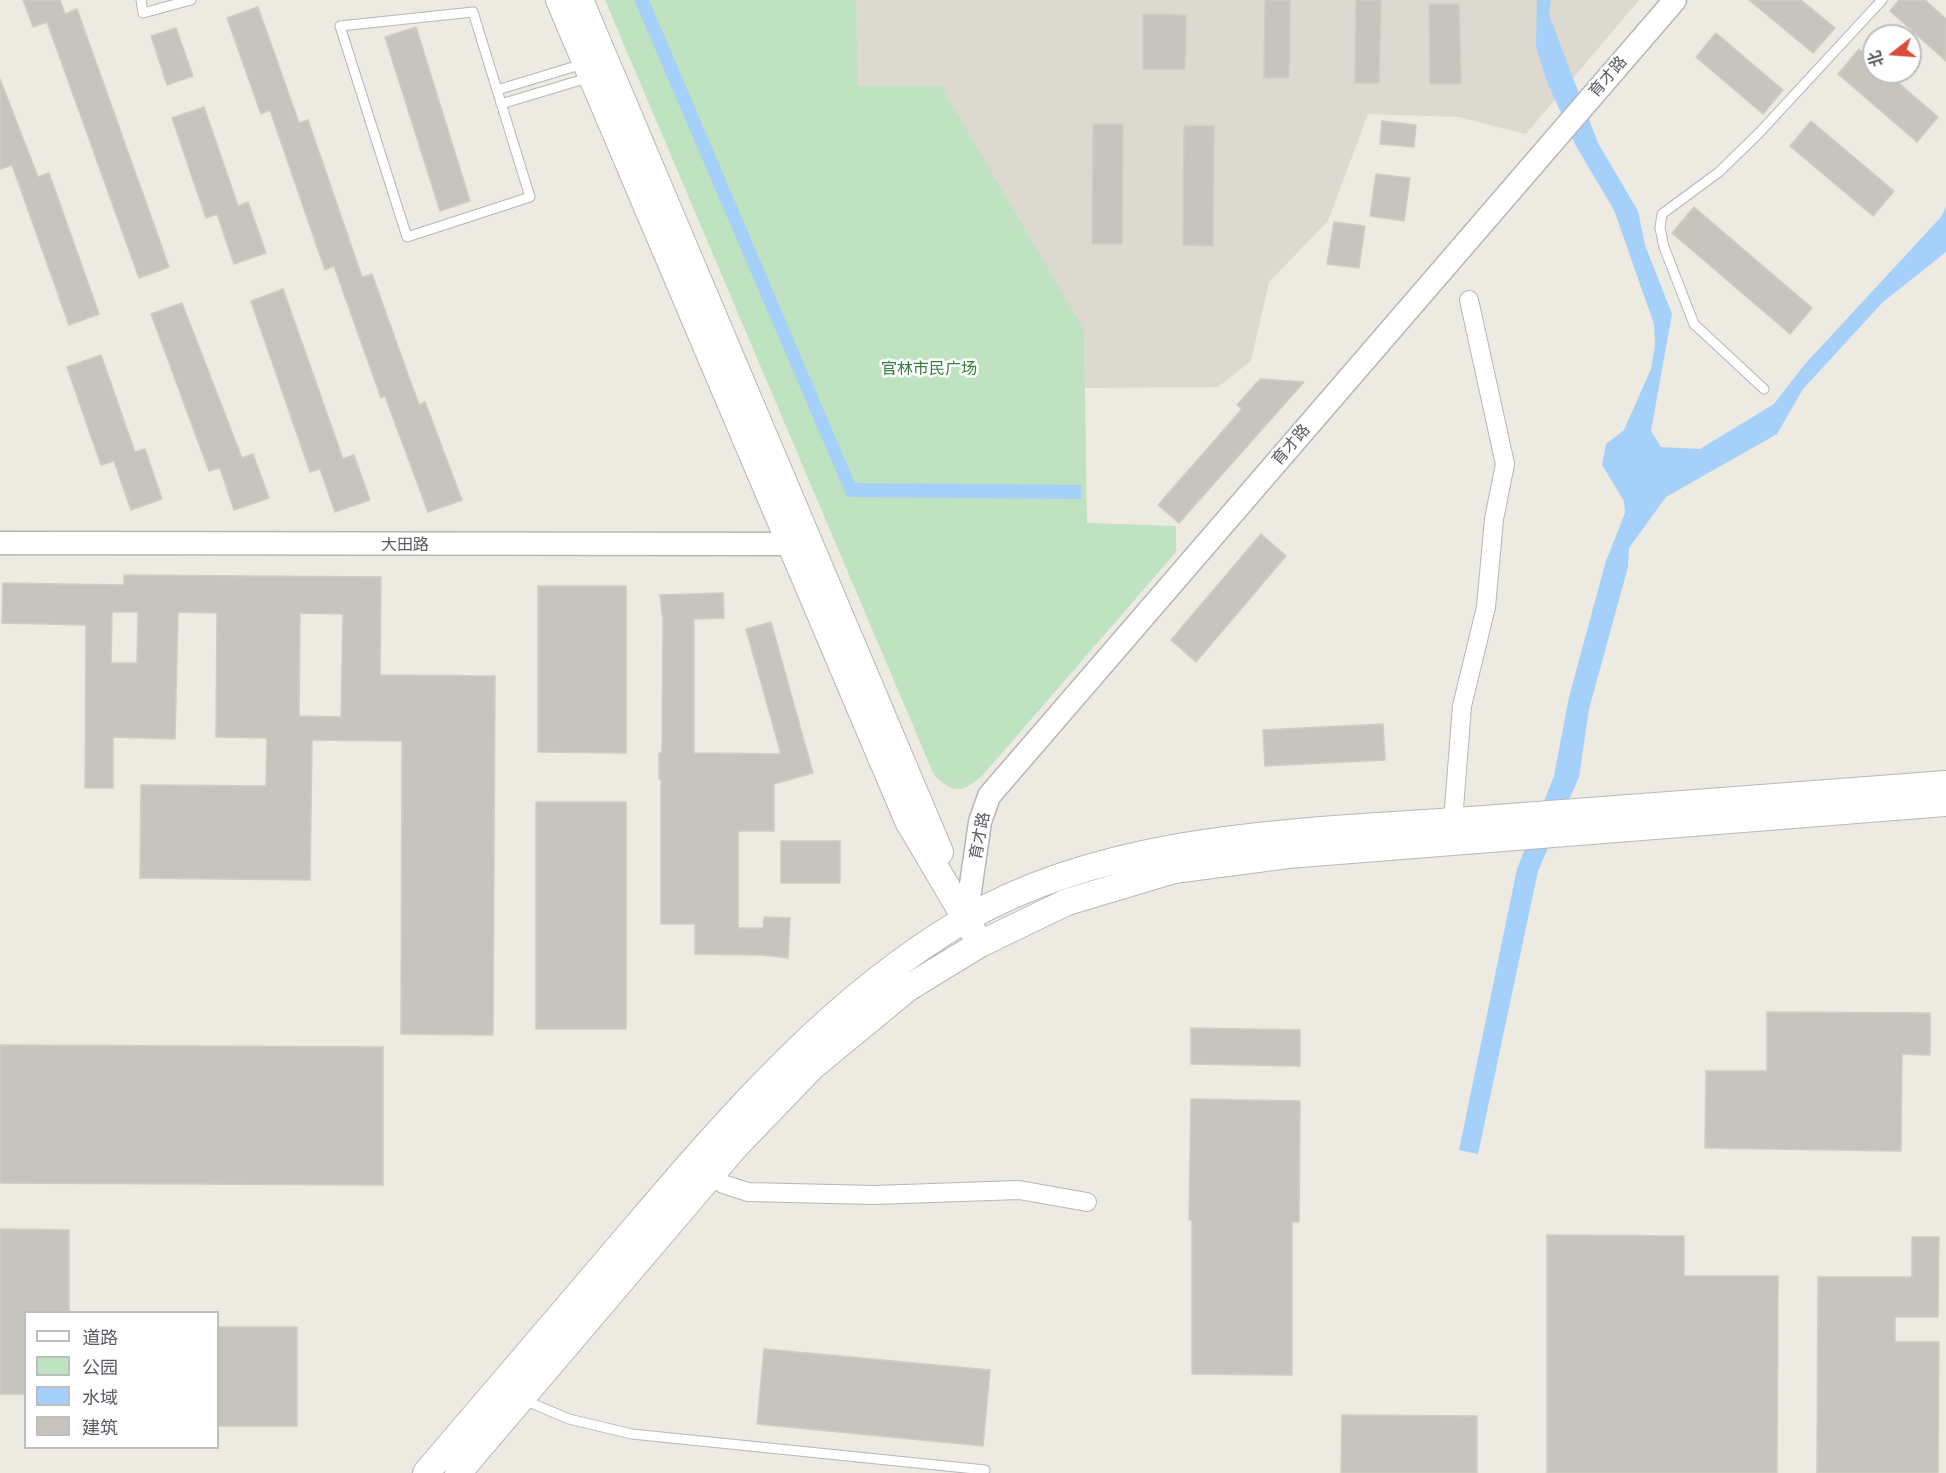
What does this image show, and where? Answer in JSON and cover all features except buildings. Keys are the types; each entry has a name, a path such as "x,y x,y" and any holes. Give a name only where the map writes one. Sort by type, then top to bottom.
{"main road":[{"path":"558,0 799,540"},
{"path":"580,0 799,540 908,820 980,944"},
{"path":"426,1473 716,1133 791,1053 893,968 966,919 1056,878 1168,848 1286,834 1946,784"},
{"path":"458,1473 712,1174 812,1067 908,988 980,944 1067,902 1174,870 1287,855 1946,803"}],"street":[{"name":"育才路","path":"966,919 980,822 989,796 1675,0"},
{"path":"1453,821 1462,705 1486,607 1494,519 1505,464 1469,300"},
{"name":"大田路","path":"0,543 799,540"},
{"path":"712,1174 723,1184 748,1192 874,1195 1019,1190 1087,1202"}],"lane":[{"path":"141,0 143,13 191,0"},
{"path":"1764,389 1694,324 1664,247 1660,228 1662,214 1719,172 1759,133 1882,0"},
{"path":"473,12 497,90 530,196 407,237 340,26 473,12"},
{"path":"497,90 588,70"},
{"path":"501,104 588,70"},
{"path":"521,1399 569,1419 632,1434 985,1470"}],"shaded area":[{"path":"856,0 1639,0 1526,134 1459,117 1368,114 1328,221 1269,282 1251,361 1218,387 1085,388 1084,330 858,86"}],"green space":[{"name":"官林市民广场","path":"605,0 856,0 858,86 941,86 1084,330 1087,523 1176,526 1176,552 982,776 969,786 952,788 934,775"}],"water":[{"path":"634,0 649,0 855,483 1082,485 1081,499 847,497"},
{"path":"1537,0 1551,0 1549,15 1598,143 1638,211 1645,245 1672,314 1651,431 1661,447 1700,449 1774,404 1805,364 1941,217 1946,207 1946,252 1883,302 1803,389 1777,434 1666,497 1629,548 1628,567 1589,709 1579,777 1538,871 1478,1154 1459,1150 1517,869 1554,776 1569,697 1606,561 1625,513 1624,501 1602,465 1606,444 1624,430 1651,369 1655,345 1654,324 1614,210 1576,146 1547,82 1536,46"}]}
